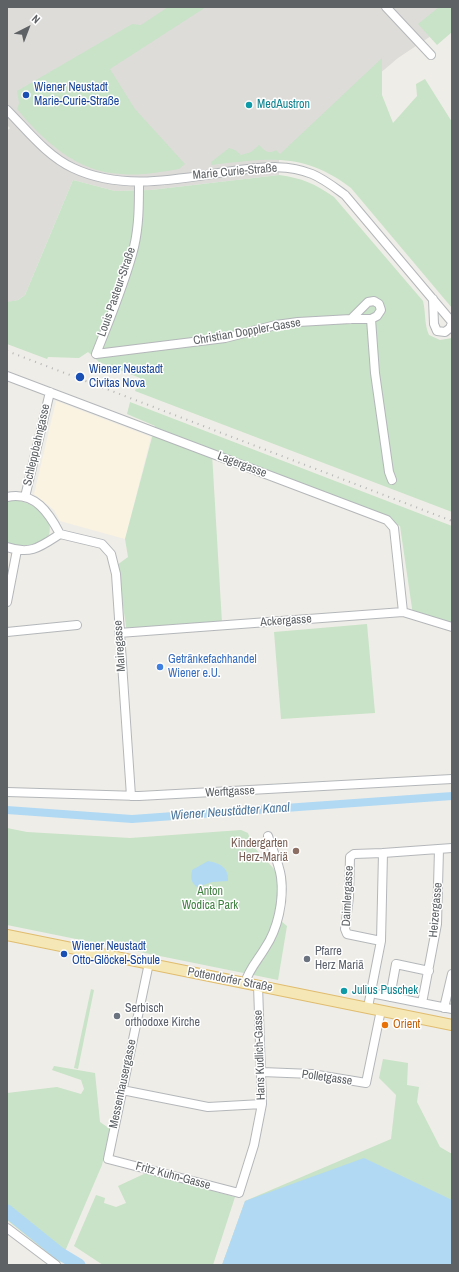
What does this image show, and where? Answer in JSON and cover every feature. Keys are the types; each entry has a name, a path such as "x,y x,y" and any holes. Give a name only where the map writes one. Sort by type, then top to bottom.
{"main road":[{"name":"Pottendorfer Straße","path":"7,935 452,1025"}],"street":[{"path":"386,7 430,55"},
{"name":"Marie Curie-Straße","path":"7,110 47,150 71,168 91,176 112,181 139,182 273,166 311,174 329,182 345,195 452,322 450,328 445,332 437,331 434,324 432,308 433,300"},
{"name":"Louis Pasteur-Straße","path":"96,354 125,278 134,245 139,214 139,182"},
{"path":"351,319 368,302 374,301 379,304 381,310 377,316 370,319 375,373 388,472 392,480"},
{"name":"Christian Doppler-Gasse","path":"96,354 224,338 276,325 351,319 370,319"},
{"name":"Lagergasse","path":"7,376 387,520 394,528 403,612"},
{"name":"Schleppbahngasse","path":"25,497 50,392"},
{"path":"7,497 25,497 43,507 60,534 35,549 27,551 17,550 7,546"},
{"name":"Mairegasse","path":"60,534 102,544 111,554 116,574 131,796"},
{"path":"7,602 17,550"},
{"name":"Ackergasse","path":"119,633 403,612 452,626"},
{"path":"7,632 77,625"},
{"name":"Werftgasse","path":"7,792 131,796 452,779"},
{"path":"245,983 250,970 270,938 278,918 282,899 281,877 268,836"},
{"name":"Daimlergasse","path":"380,941 347,934 345,929 349,896 350,857 354,854 452,848"},
{"name":"Heizergasse","path":"422,1003 436,924 439,849"},
{"path":"368,1008 380,941 383,853"},
{"name":"Messenhausergasse","path":"108,1159 149,964"},
{"path":"390,997 396,964 429,970"},
{"path":"371,993 448,1008 452,974"},
{"name":"Hans Kudlich-Gasse","path":"239,1193 254,1145 262,1104 258,986"},
{"name":"Polletgasse","path":"262,1072 312,1074 366,1083 381,1010"},
{"path":"122,1090 208,1107 262,1104"},
{"name":"Fritz Kuhn-Gasse","path":"108,1159 239,1193"},
{"path":"7,1228 56,1265"}],"shaded area":[{"path":"7,7 452,7 452,22 398,58 279,159 279,175 151,190 115,191 73,180 25,295 18,300 7,302 7,131 10,128 7,125"},
{"path":"56,401 151,437 125,539 60,521 54,510 34,494"}],"green space":[{"path":"168,7 206,7 110,69 135,109 185,164 179,169 128,174 105,172 90,168 62,153 38,132 17,109 19,103 17,91 132,24 141,25"},
{"path":"439,7 452,7 452,32 437,45 418,24"},
{"path":"382,58 382,95 393,123 417,96 416,84 425,79 452,122 452,308 351,188 333,176 316,168 284,160 250,161 211,165 211,162 229,148 235,150 241,155 251,152 259,145 268,152 276,150 280,154"},
{"path":"279,175 308,182 321,188 334,197 423,301 426,327 429,335 440,340 452,338 452,512 135,391 140,378 99,362 88,352 79,358 48,357 47,359 7,344 7,302 18,300 25,295 73,180 115,191 151,190"},
{"path":"130,402 452,526 452,626 413,615 400,526 212,454 222,623 127,633 117,565 128,557 125,539 155,426 127,414"},
{"path":"16,500 29,504 41,511 49,522 49,535 39,542 24,546 7,542 7,501"},
{"path":"367,624 375,713 281,719 274,632"},
{"name":"Anton Wodica Park","path":"7,828 27,832 130,838 241,830 248,833 252,845 274,869 279,878 279,899 276,917 287,926 278,980 7,925"},
{"path":"91,989 94,990 78,1069 74,1068"},
{"path":"383,1059 408,1063 407,1085 419,1087 417,1102 440,1147 452,1154 452,1265 222,1265 245,1201 391,1139 396,1095 379,1078"},
{"path":"54,1066 95,1073 100,1122 110,1129 102,1165 60,1263 7,1220 7,1093 57,1087 81,1094 84,1089 81,1080 52,1070"},
{"path":"146,1173 235,1197 213,1265 103,1265 74,1246 96,1195 105,1198 104,1203 116,1207 126,1203 118,1186"}],"water":[{"path":"208,861 216,863 225,869 228,876 228,881 212,882 197,887 193,883 191,875 192,870"},
{"path":"364,1158 452,1200 452,1265 222,1265 245,1201"}],"waterway":[{"name":"Wiener Neustädter Kanal","path":"7,810 132,819 452,796"},
{"path":"7,1211 59,1253 79,1265"}],"railway":[{"path":"7,351 452,521"}],"place":[{"name":"Wiener Neustadt Marie-Curie-Straße","path":"26,95"},
{"name":"MedAustron","path":"249,105"},
{"name":"Wiener Neustadt Civitas Nova","path":"80,377"},
{"name":"Getränkefachhandel Wiener e.U.","path":"160,667"},
{"name":"Kindergarten Herz-Mariä","path":"296,851"},
{"name":"Wiener Neustadt Otto-Glöckel-Schule","path":"64,954"},
{"name":"Pfarre Herz Mariä","path":"307,959"},
{"name":"Julius Puschek","path":"344,991"},
{"name":"Serbisch orthodoxe Kirche","path":"117,1016"},
{"name":"Orient","path":"385,1025"}]}
